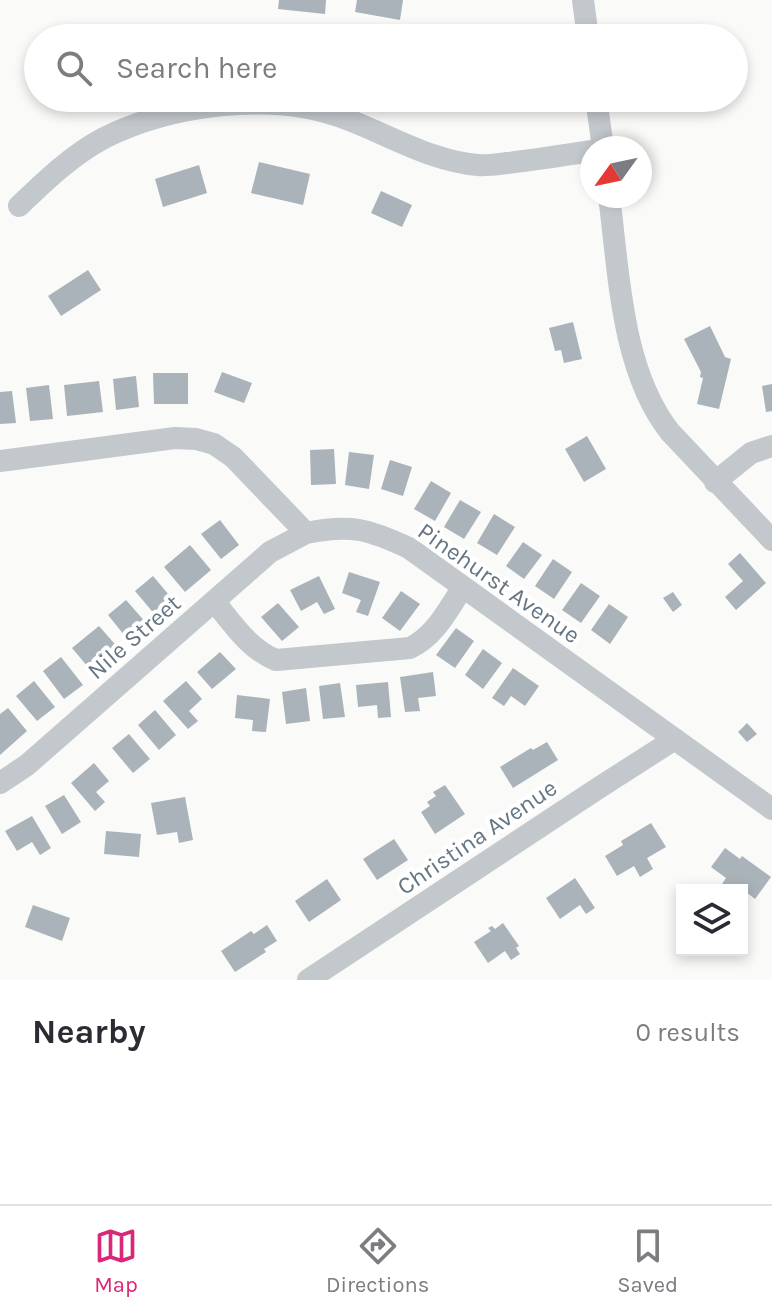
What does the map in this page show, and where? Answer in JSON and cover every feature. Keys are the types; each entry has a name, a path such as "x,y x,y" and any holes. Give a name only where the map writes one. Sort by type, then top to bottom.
{"street":[{"path":"583,0 586,24"},
{"path":"19,206 51,175 103,138 178,112"},
{"path":"319,112 338,116 440,157 479,166 580,153"},
{"path":"598,112 601,136"},
{"path":"611,208 629,337 640,377 658,417 772,540"},
{"path":"0,461 175,438 196,439 214,444 233,457 306,533"},
{"path":"715,482 751,453 772,446"},
{"name":"Pinehurst Avenue","path":"306,533 349,527 376,533 409,548 772,809"},
{"name":"Nile Street","path":"0,783 27,765 270,552 306,533"},
{"path":"214,601 250,644 262,655 276,660 410,648 433,632 463,587"},
{"name":"Christina Avenue","path":"308,980 675,739"}],"building":[{"path":"279,0 326,0 325,14 278,9"},
{"path":"357,0 403,0 400,20 355,12"},
{"path":"259,162 310,174 303,205 251,193"},
{"path":"199,165 207,193 163,207 155,179"},
{"path":"381,191 412,205 402,227 371,213"},
{"path":"88,270 101,290 61,316 48,296"},
{"path":"573,322 582,359 564,363 561,350 555,351 549,328"},
{"path":"710,326 725,357 731,359 719,409 697,404 703,378 684,339"},
{"path":"222,372 252,383 244,403 214,392"},
{"path":"153,373 188,373 188,404 154,404"},
{"path":"136,376 139,407 116,410 113,379"},
{"path":"99,381 103,412 67,416 64,385"},
{"path":"772,384 772,411 766,412 762,386"},
{"path":"49,385 53,419 30,421 26,388"},
{"path":"12,391 16,423 0,424 0,392"},
{"path":"587,436 606,469 584,482 565,449"},
{"path":"334,449 336,484 311,485 310,450"},
{"path":"349,452 374,455 369,489 345,485"},
{"path":"390,460 412,467 403,496 381,489"},
{"path":"431,481 451,493 435,521 414,509"},
{"path":"460,500 481,512 464,539 444,527"},
{"path":"494,514 515,527 497,555 477,543"},
{"path":"220,520 239,545 221,559 201,534"},
{"path":"523,542 542,555 524,579 506,566"},
{"path":"190,545 211,570 185,592 164,567"},
{"path":"740,553 766,583 736,610 725,597 743,581 728,564"},
{"path":"553,559 572,572 554,599 535,586"},
{"path":"349,572 380,582 368,616 356,612 361,600 342,593"},
{"path":"153,576 174,601 156,616 135,591"},
{"path":"319,576 335,609 324,614 317,602 301,611 290,590"},
{"path":"581,583 600,596 581,623 562,610"},
{"path":"401,591 420,604 400,631 382,618"},
{"path":"673,592 682,605 673,612 663,598"},
{"path":"126,600 148,625 129,641 108,615"},
{"path":"278,603 299,627 282,641 261,617"},
{"path":"609,604 628,617 610,644 591,630"},
{"path":"99,626 120,650 93,673 72,648"},
{"path":"456,628 474,641 455,668 436,655"},
{"path":"483,649 502,663 483,689 465,675"},
{"path":"220,652 236,669 212,689 197,672"},
{"path":"61,657 83,685 64,699 43,671"},
{"path":"513,668 539,686 525,706 511,696 504,706 492,698"},
{"path":"433,672 436,696 418,698 420,711 405,712 400,677"},
{"path":"34,681 55,707 37,721 16,696"},
{"path":"186,681 202,699 189,711 198,721 188,729 163,701"},
{"path":"388,682 391,717 378,718 377,705 358,707 356,685"},
{"path":"340,683 345,717 323,719 319,686"},
{"path":"306,688 310,721 286,724 282,692"},
{"path":"237,695 270,699 266,732 252,731 253,720 235,718"},
{"path":"8,708 27,731 0,755 0,714"},
{"path":"155,710 176,735 159,750 138,725"},
{"path":"747,723 757,734 747,742 738,732"},
{"path":"129,734 150,759 133,773 112,748"},
{"path":"547,742 558,760 513,788 500,767"},
{"path":"94,763 109,781 96,792 105,802 95,811 71,783"},
{"path":"445,785 465,814 435,834 421,812 430,806 427,802 436,796 433,792"},
{"path":"64,795 81,822 62,834 45,806"},
{"path":"185,797 193,840 179,843 177,832 157,835 151,803"},
{"path":"32,816 51,848 40,855 32,842 17,851 5,831"},
{"path":"651,823 666,847 647,858 653,869 640,877 634,866 617,876 605,856 623,845 621,841"},
{"path":"106,831 141,834 139,857 104,854"},
{"path":"394,839 408,860 377,880 363,859"},
{"path":"725,848 771,877 755,899 748,894 748,884 722,884 726,878 711,867"},
{"path":"575,878 595,908 586,914 580,905 560,919 546,898"},
{"path":"327,879 341,900 309,922 295,901"},
{"path":"33,905 70,918 62,941 25,927"},
{"path":"503,923 519,946 516,948 520,954 511,960 505,951 488,963 474,942 491,931 488,928 492,926 495,929"},
{"path":"267,925 277,941 235,972 221,951 251,931 254,934"}]}
